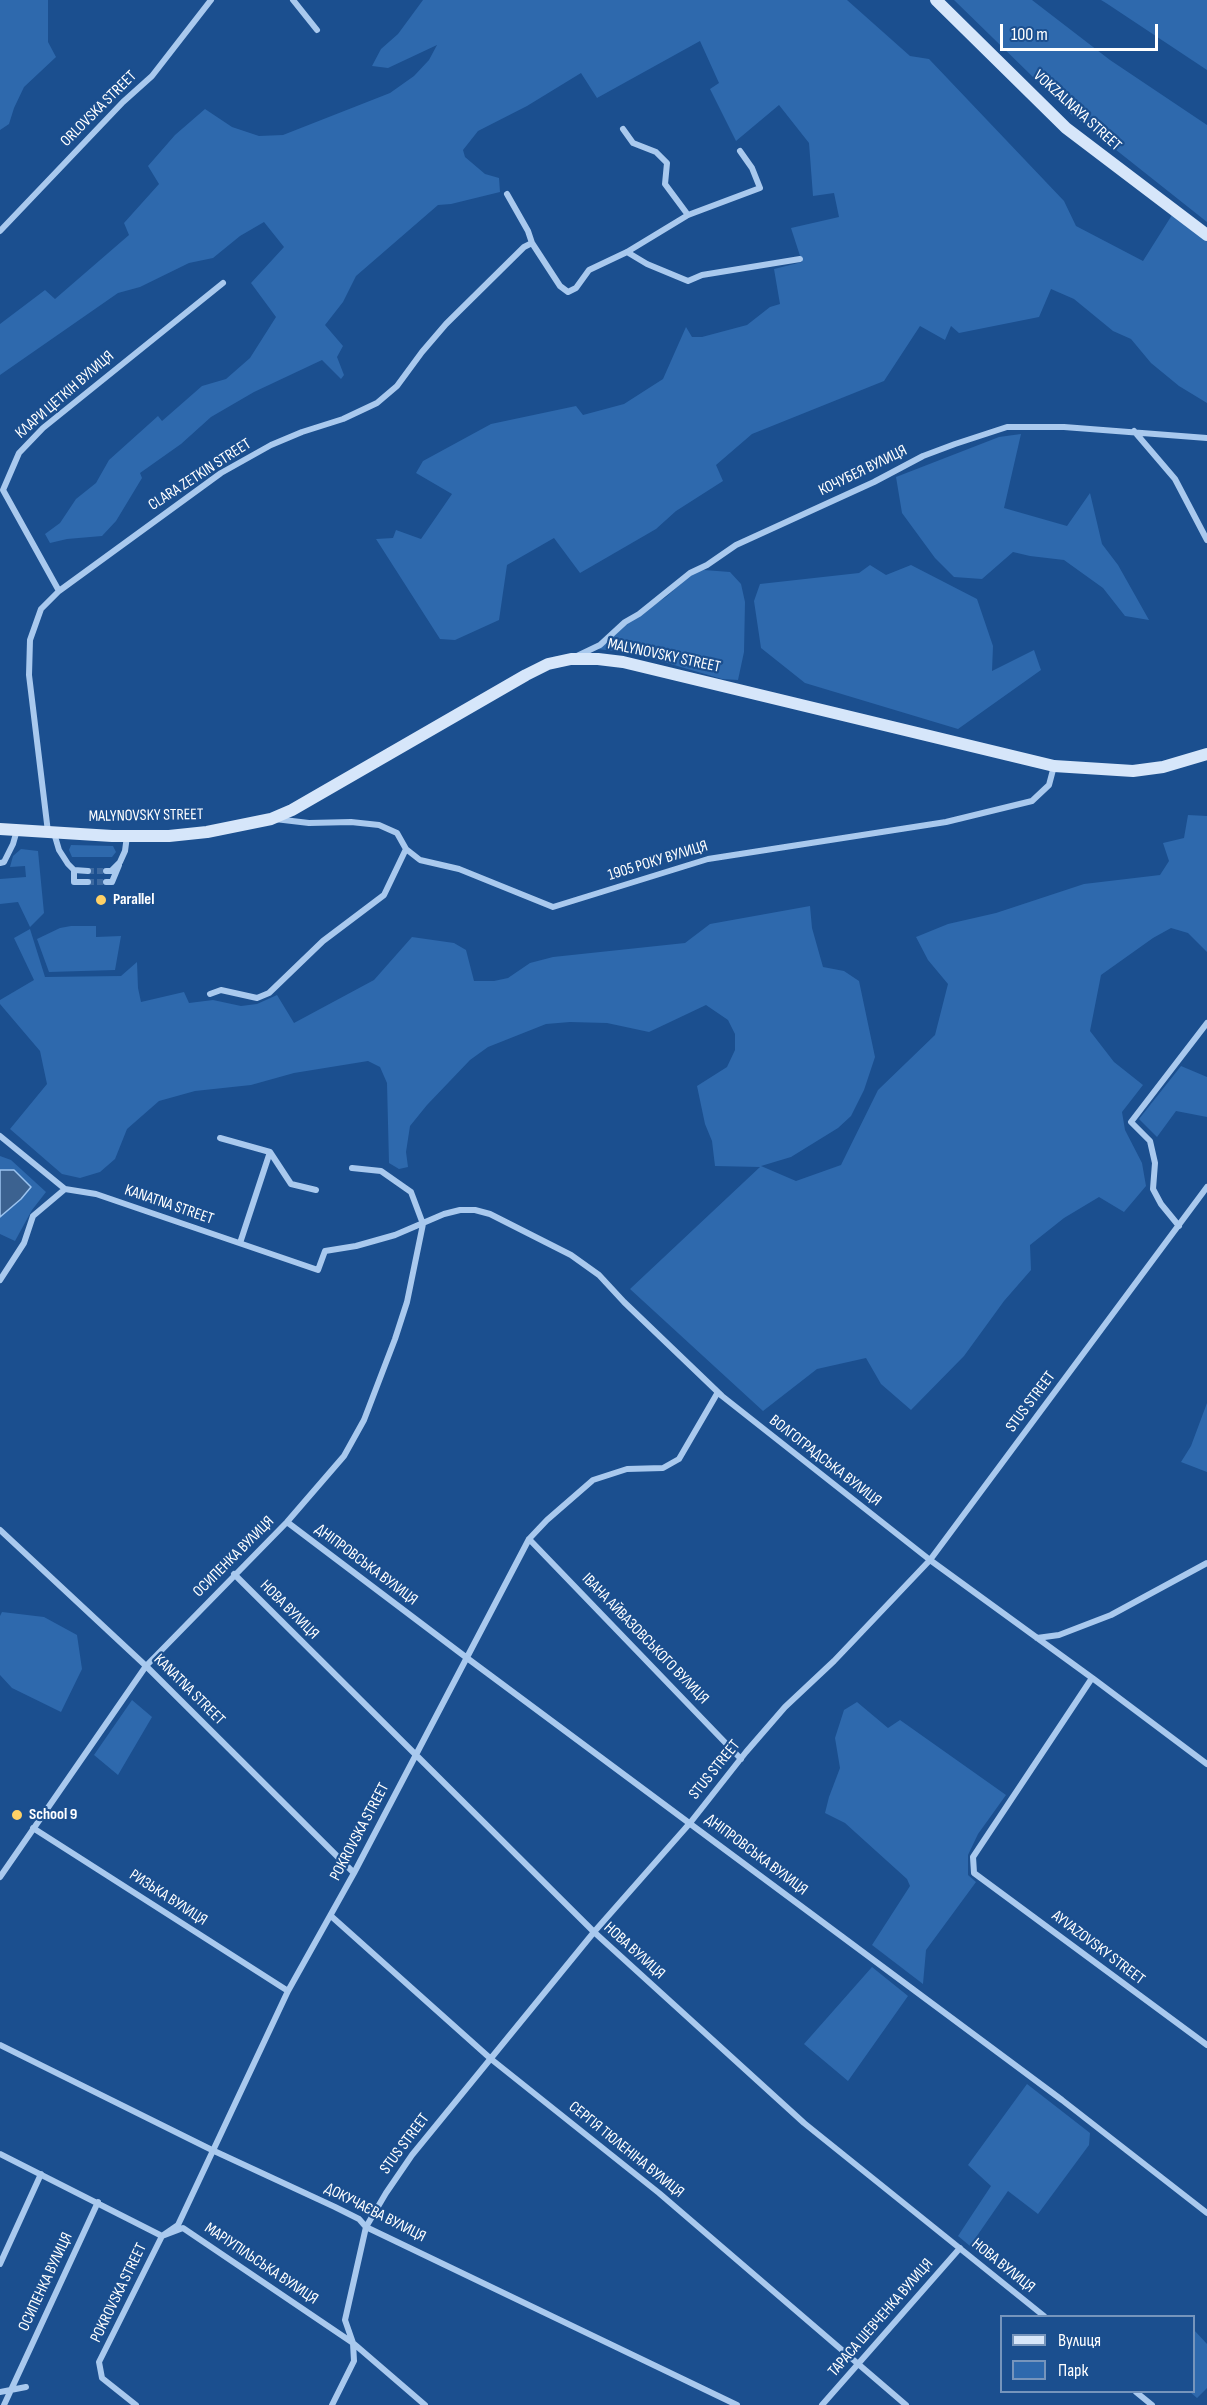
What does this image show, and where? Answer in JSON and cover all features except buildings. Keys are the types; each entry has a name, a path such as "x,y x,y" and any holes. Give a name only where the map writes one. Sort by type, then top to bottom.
{"main road":[{"name":"VOKZALNAYA STREET","path":"936,0 1065,128 1207,235"},
{"name":"MALYNOVSKY STREET","path":"0,829 51,833 169,836 207,832 271,819 292,810 526,675 548,664 571,659 598,658 623,662 1054,766 1133,771 1163,767 1207,754"}],"street":[{"name":"ORLOVSKA STREET","path":"0,231 123,102 152,76 211,0"},
{"path":"292,0 317,30"},
{"path":"623,129 633,143 656,152 667,164 665,184 688,215"},
{"path":"507,194 528,231 532,243 560,286 568,292 576,288 589,270 627,252 688,215 760,188 752,168 740,151"},
{"name":"CLARA ZETKIN STREET","path":"88,882 74,882 74,870 59,850 51,833 29,675 30,640 41,609 59,591 221,473 271,445 343,419 377,403 397,386 422,351 459,311 473,300 524,247 532,243"},
{"path":"627,252 647,264 688,281 702,275 800,259"},
{"name":"КЛАРИ ЦЕТКІН ВУЛИЦЯ","path":"59,591 3,490 19,453 43,428 222,283"},
{"name":"КОЧУБЕЯ ВУЛИЦЯ","path":"571,659 600,645 625,622 639,614 690,573 707,565 736,545 874,482 923,456 1007,428 1064,427 1207,438"},
{"path":"1134,431 1175,479 1207,540"},
{"name":"1905 РОКУ ВУЛИЦЯ","path":"271,819 309,823 351,822 379,825 398,833 406,849 420,860 459,869 553,908 708,859 946,822 1032,801 1049,785 1054,766"},
{"path":"0,863 4,862 13,844 16,830"},
{"path":"106,882 111,882 125,851 128,836"},
{"path":"210,994 222,990 257,998 269,993 323,941 384,895 406,849"},
{"path":"106,871 111,871 120,862"},
{"path":"74,870 88,871"},
{"path":"1179,1226 1161,1204 1153,1189 1155,1163 1150,1141 1131,1122 1207,1023"},
{"path":"0,1136 65,1189 33,1216 24,1243 0,1280"},
{"path":"220,1138 270,1152 291,1184 316,1190"},
{"path":"240,1243 270,1152"},
{"path":"352,1168 381,1171 411,1192 423,1224"},
{"name":"STUS STREET","path":"332,2405 354,2361 353,2343 345,2320 366,2227 412,2155 594,1932 690,1823 785,1707 834,1661 930,1560 1207,1188"},
{"name":"KANATNA STREET","path":"65,1189 96,1194 318,1270 325,1251 356,1246 423,1224"},
{"name":"ВОЛГОГРАДСЬКА ВУЛИЦЯ","path":"423,1224 444,1214 460,1210 475,1210 490,1214 571,1255 599,1275 718,1392 930,1560 1092,1677 1207,1764"},
{"name":"ОСИПЕНКА ВУЛИЦЯ","path":"0,1877 146,1666 287,1522 344,1456 364,1420 407,1302 423,1224"},
{"name":"POKROVSKA STREET","path":"136,2405 102,2378 99,2362 162,2236 178,2224 288,1991 354,1873 529,1539 593,1480 627,1469 663,1468 679,1459 718,1392"},
{"name":"ДНІПРОВСЬКА ВУЛИЦЯ","path":"287,1522 1062,2100 1207,2213"},
{"name":"KANATNA STREET","path":"0,1530 146,1666 354,1873"},
{"name":"ІВАНА АЙВАЗОВСЬКОГО ВУЛИЦЯ","path":"529,1539 741,1759"},
{"path":"1037,1638 1059,1635 1111,1615 1207,1563"},
{"name":"НОВА ВУЛИЦЯ","path":"234,1574 594,1932 804,2123 1043,2315"},
{"name":"AYVAZOVSKY STREET","path":"1092,1677 973,1857 974,1873 1207,2045"},
{"name":"РИЗЬКА ВУЛИЦЯ","path":"33,1828 288,1991"},
{"name":"СЕРГІЯ ТЮЛЕНІНА ВУЛИЦЯ","path":"331,1916 491,2059 659,2193 906,2405"},
{"name":"ДОКУЧАЄВА ВУЛИЦЯ","path":"0,2045 212,2150 335,2207 358,2219 366,2227 737,2405"},
{"path":"0,2154 162,2236"},
{"path":"0,2264 41,2174"},
{"name":"ОСИПЕНКА ВУЛИЦЯ","path":"4,2405 98,2202"},
{"name":"МАРІУПІЛЬСЬКА ВУЛИЦЯ","path":"162,2236 183,2228 353,2343 425,2405"},
{"name":"ТАРАСА ШЕВЧЕНКА ВУЛИЦЯ","path":"822,2405 960,2248"},
{"path":"0,2392 26,2387"},
{"path":"1138,2393 1152,2405"}],"green space":[{"path":"0,0 48,0 48,42 56,57 24,87 9,124 0,130"},
{"path":"423,0 847,0 910,56 929,59 1064,201 1076,226 1143,261 1172,215 1207,241 1207,403 1179,386 1151,363 1131,339 1113,331 1074,299 1051,289 1039,317 959,333 951,326 945,340 920,326 884,381 752,434 716,465 723,481 676,511 656,529 580,573 554,538 507,565 499,620 455,640 440,639 376,539 393,538 396,530 421,539 452,494 416,473 423,461 491,424 576,406 583,415 624,404 663,379 686,327 692,337 702,337 747,325 770,307 780,304 774,269 802,262 791,228 839,217 834,193 813,196 809,143 779,105 736,141 710,89 719,83 700,41 597,98 581,73 527,106 478,131 463,150 465,157 485,174 499,178 500,192 438,205 356,276 343,302 325,325 343,346 337,357 344,375 341,379 322,360 254,392 211,417 181,444 140,473 142,478 116,521 102,536 50,543 45,534 60,523 76,499 96,483 109,460 158,416 162,421 202,386 226,379 250,358 276,317 251,283 284,247 264,222 240,236 213,258 189,263 140,287 118,293 0,375 0,324 45,290 55,299 129,235 124,223 159,184 148,166 175,135 205,109 232,127 259,136 283,135 390,93 414,76 429,60 437,45 388,68 372,66 381,49 398,34"},
{"path":"954,0 1032,0 1110,60 1207,125 1207,222 1072,115"},
{"path":"1101,0 1207,0 1207,70 1106,3"},
{"path":"1021,434 1004,508 1067,526 1090,493 1102,544 1118,565 1149,620 1125,616 1103,588 1064,560 1013,552 982,579 954,577 935,558 902,513 896,477 999,437"},
{"path":"870,565 886,575 911,565 977,599 993,646 992,671 1034,650 1041,670 958,729 805,683 761,648 754,601 760,584 859,573"},
{"path":"695,571 730,572 741,584 745,602 744,652 738,680 722,679 633,653 597,649 625,624 666,597"},
{"path":"1188,815 1207,816 1207,952 1188,933 1171,928 1153,938 1101,975 1090,1031 1114,1062 1143,1085 1122,1112 1125,1130 1142,1163 1146,1186 1124,1212 1099,1197 1064,1218 1030,1245 1031,1270 1004,1301 964,1356 911,1410 881,1384 866,1358 817,1369 763,1411 630,1289 760,1167 715,1166 712,1141 705,1124 697,1086 727,1067 735,1050 735,1034 728,1020 706,1005 649,1032 607,1023 546,1024 488,1047 470,1060 410,1126 406,1152 408,1167 399,1169 389,1163 387,1083 380,1067 368,1061 294,1073 251,1085 195,1091 159,1101 127,1129 115,1159 100,1172 80,1178 62,1174 10,1129 47,1084 40,1051 0,1004 0,1000 34,980 14,938 30,929 45,977 121,976 137,962 141,1002 184,992 189,1003 213,1000 241,1006 257,1004 277,995 294,1023 374,980 412,937 454,943 466,950 474,981 494,981 508,978 530,963 553,957 685,943 710,924 810,906 812,928 823,967 844,971 859,981 875,1057 864,1090 851,1116 838,1128 791,1157 761,1166 796,1181 841,1165 878,1090 935,1035 948,984 928,960 916,937 948,924 996,913 1084,884 1160,875 1169,861 1163,843 1184,838"},
{"path":"71,845 113,846 116,852 112,857 72,857 69,850"},
{"path":"21,849 38,851 44,913 30,927 18,902 0,904 0,879 26,877 25,866 10,867 13,856"},
{"path":"96,926 96,937 121,936 115,970 49,972 37,939 60,928"},
{"path":"1181,1066 1207,1077 1207,1117 1176,1111 1157,1137 1139,1119"},
{"path":"0,1156 11,1160 46,1192 32,1210 15,1241 0,1234 0,1217 21,1199 0,1170"},
{"path":"1207,1403 1207,1472 1181,1462 1191,1446"},
{"path":"2,1612 44,1617 77,1635 82,1669 61,1712 12,1688 0,1675 0,1616"},
{"path":"132,1700 152,1717 118,1775 94,1755"},
{"path":"857,1702 888,1728 900,1720 1006,1795 978,1834 968,1855 968,1875 976,1882 926,1950 923,1984 872,1945 910,1886 907,1879 845,1823 825,1813 840,1768 835,1738 844,1710"},
{"path":"872,1967 908,1996 848,2081 804,2044"},
{"path":"1027,2084 1090,2133 1089,2145 1038,2214 1008,2191 970,2246 958,2236 991,2186 968,2165"},
{"path":"1195,2331 1207,2344 1207,2388 1197,2398 1191,2393 1195,2393"}],"shaded area":[{"path":"0,1170 14,1170 31,1187 0,1217"}],"tunnel":[{"path":"88,871 106,871"},
{"path":"88,882 106,882"}],"place":[{"name":"Parallel","path":"101,900"},
{"name":"School 9","path":"17,1815"}]}
